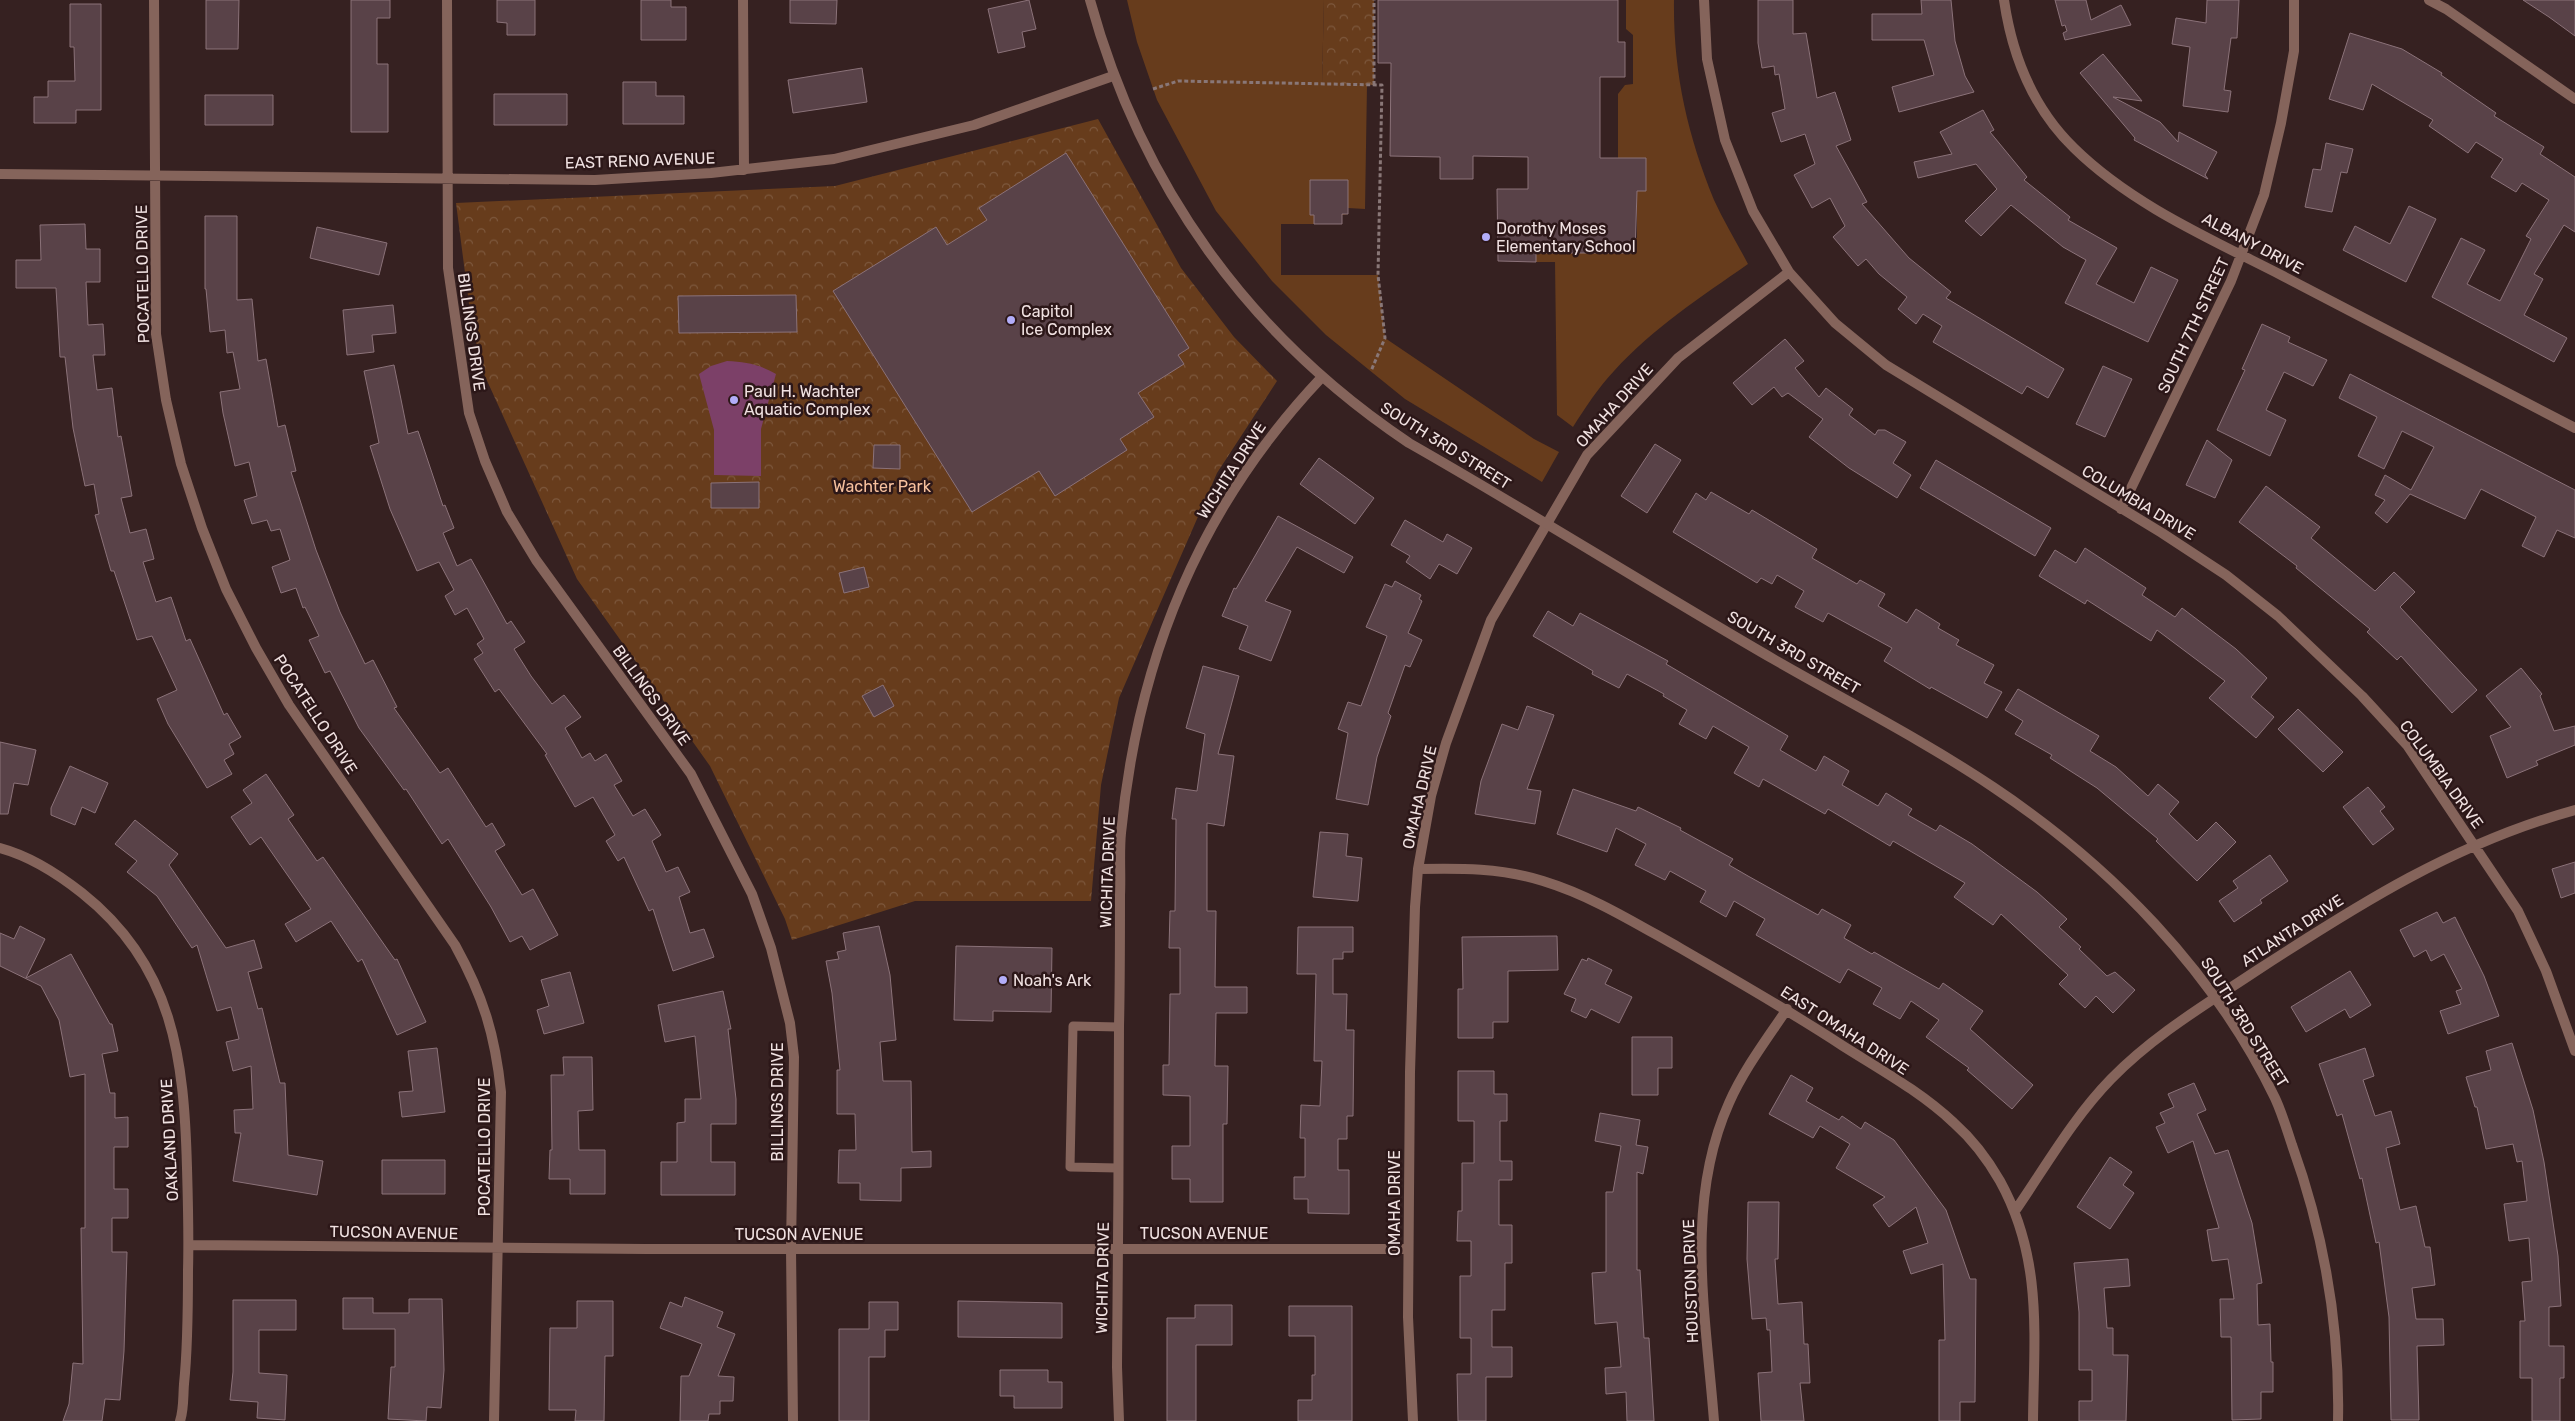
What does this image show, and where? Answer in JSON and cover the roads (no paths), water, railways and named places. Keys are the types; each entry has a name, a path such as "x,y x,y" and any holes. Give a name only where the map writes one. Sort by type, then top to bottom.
{"street":[{"name":"POCATELLO DRIVE","path":"154,0 156,334 166,400 187,482 202,528 226,589 256,648 289,705 455,944 474,979 488,1016 497,1054 501,1092 494,1421"},
{"name":"BILLINGS DRIVE","path":"448,0 448,268 461,370 469,413 485,461 507,512 536,560 691,774 752,894 771,948 790,1022 794,1057 791,1249 792,1421"},
{"path":"743,0 744,170"},
{"name":"SOUTH 3RD STREET","path":"1090,0 1113,76 1150,157 1194,231 1238,292 1322,377 1352,404 1409,443 1776,660 1910,735 1994,788 2065,840 2129,896 2189,961 2235,1028 2276,1100 2305,1181 2323,1254 2334,1321 2338,1421"},
{"name":"COLUMBIA DRIVE","path":"1704,0 1707,59 1725,140 1753,211 1788,272 1835,323 1886,365 2202,559 2285,622 2362,696 2407,745 2518,911 2546,971 2575,1051"},
{"name":"ALBANY DRIVE","path":"2004,0 2008,26 2017,59 2032,91 2050,121 2073,147 2138,199 2575,428"},
{"name":"SOUTH 7TH STREET","path":"2121,509 2242,255 2264,195 2281,123 2294,51 2294,0"},
{"path":"2429,0 2446,9 2575,99"},
{"name":"EAST RENO AVENUE","path":"0,174 155,174 595,180 744,170 834,159 974,125 1113,76"},
{"name":"OMAHA DRIVE","path":"1413,1421 1408,1317 1408,1249 1410,1072 1418,869 1431,796 1446,743 1492,620 1549,525 1587,455 1678,358 1788,272"},
{"name":"WICHITA DRIVE","path":"1119,1421 1117,1367 1121,835 1133,744 1147,685 1172,611 1189,571 1217,516 1249,464 1285,415 1322,377"},
{"name":"ATLANTA DRIVE","path":"2015,1211 2079,1116 2110,1080 2163,1032 2338,918 2421,869 2475,845 2575,810"},
{"name":"OAKLAND DRIVE","path":"0,848 15,852 64,879 102,909 136,948 159,992 175,1037 185,1102 189,1245 187,1352 180,1421"},
{"name":"EAST OMAHA DRIVE","path":"1418,869 1461,868 1500,871 1540,880 1578,893 1787,1009 1927,1100 1955,1123 1979,1149 1999,1179 2015,1211 2030,1262 2035,1298 2032,1421"},
{"name":"HOUSTON DRIVE","path":"1714,1421 1702,1264 1701,1223 1705,1183 1714,1143 1728,1104 1738,1084 1787,1009"},
{"name":"TUCSON AVENUE","path":"189,1245 791,1249 1408,1249"}],"lane":[{"path":"1118,1168 1070,1167 1073,1026 1120,1027"}],"place":[{"name":"Dorothy Moses Elementary School","path":"1486,237"},
{"name":"Capitol Ice Complex","path":"1011,320"},
{"name":"Paul H. Wachter Aquatic Complex","path":"734,400"},
{"name":"Noah's Ark","path":"1003,980"}],"park label":[{"name":"Wachter Park","path":"882,486"}]}
